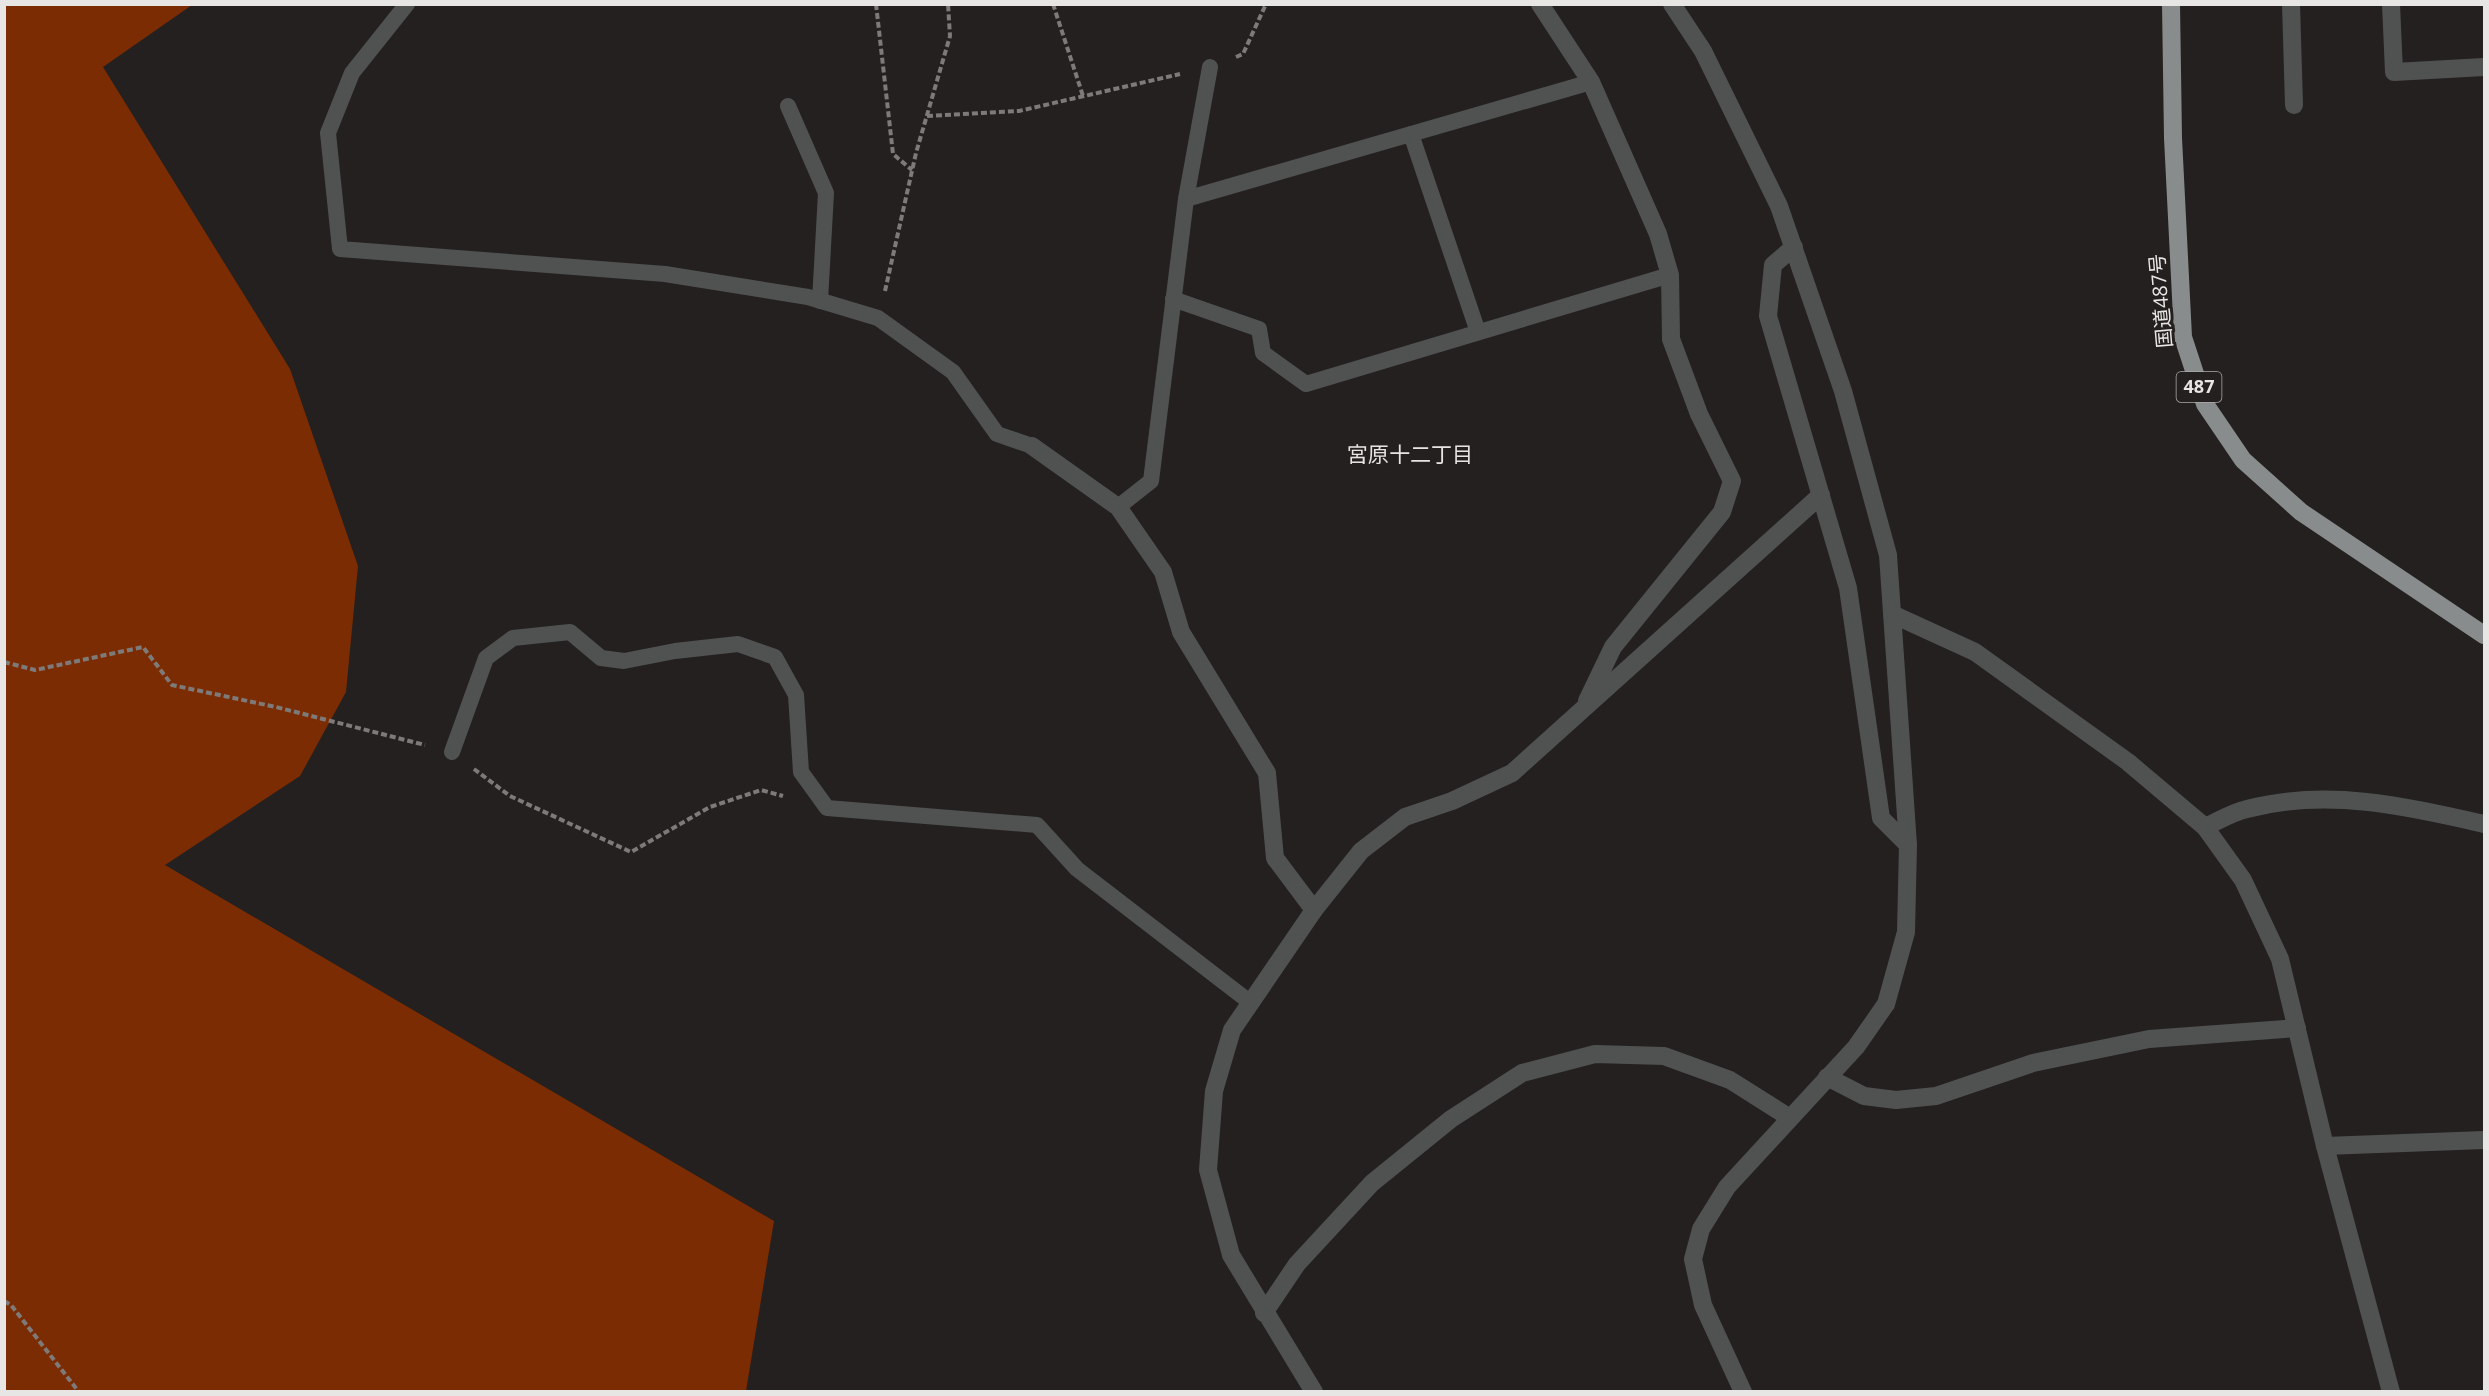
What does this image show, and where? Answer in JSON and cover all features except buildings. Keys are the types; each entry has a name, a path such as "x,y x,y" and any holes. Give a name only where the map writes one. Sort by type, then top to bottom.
{"highway":[{"name":"国道487号","path":"2171,4 2173,138 2183,337 2205,404 2244,460 2301,512 2484,635"}],"street":[{"path":"1540,4 1591,82 1658,234 1670,274 1671,339 1699,414 1732,481 1722,512 1613,648 1582,711"},
{"path":"1672,4 1703,51 1779,206 1842,391 1888,555 1908,845 1906,932 1886,1004 1856,1047 1726,1187 1701,1229 1693,1259 1703,1305 1743,1392"},
{"path":"2291,4 2294,105"},
{"path":"2391,4 2394,72 2484,67"},
{"path":"1794,247 1773,265 1768,316 1848,588 1881,818 1908,845"},
{"path":"1032,446 1118,507 1163,572 1181,632 1267,773 1275,858 1314,910"},
{"path":"1314,1392 1264,1313 1231,1255 1208,1170 1214,1091 1232,1030 1314,910 1361,851 1405,817 1452,801 1512,773 1821,495"},
{"path":"1892,614 1975,652 2127,762 2205,827 2243,880 2275,949 2391,1392"},
{"path":"2205,827 2246,809 2313,798 2412,807 2484,824"},
{"path":"1827,1077 1864,1096 1896,1100 1936,1096 2033,1063 2149,1039 2297,1028"},
{"path":"1264,1313 1297,1264 1371,1183 1451,1119 1522,1073 1595,1054 1664,1056 1730,1080 1790,1118"},
{"path":"2325,1146 2484,1140"}],"lane":[{"path":"407,4 352,73 328,133 340,249 665,274 807,297 878,318 953,372 997,434 1032,446"},
{"path":"1118,507 1151,481 1186,199 1210,67"},
{"path":"1186,199 1591,82"},
{"path":"788,106 826,193 820,301"},
{"path":"1411,134 1478,332"},
{"path":"1173,299 1259,329 1263,353 1306,384 1670,274"},
{"path":"452,752 486,658 513,638 570,632 601,658 624,661 675,651 738,644 775,657 796,695 801,772 827,807 1036,825 1077,868 1251,1003"}],"path":[{"path":"876,4 893,154 912,170"},
{"path":"878,318 912,170 950,36 948,4"},
{"path":"1053,4 1083,96"},
{"path":"927,117 1019,111 1210,67 1244,54 1266,4"},
{"path":"4,662 35,670 143,647 172,685 276,707 452,752 510,796 632,852 710,807 761,790 827,807"},
{"path":"4,1301 11,1305 79,1392"}],"shaded area":[{"path":"5,4 192,5 103,67 290,369 358,566 346,692 300,776 165,865 774,1221 746,1391 5,1391"}],"district":[{"name":"宮原十二丁目","path":"1410,455"}]}
